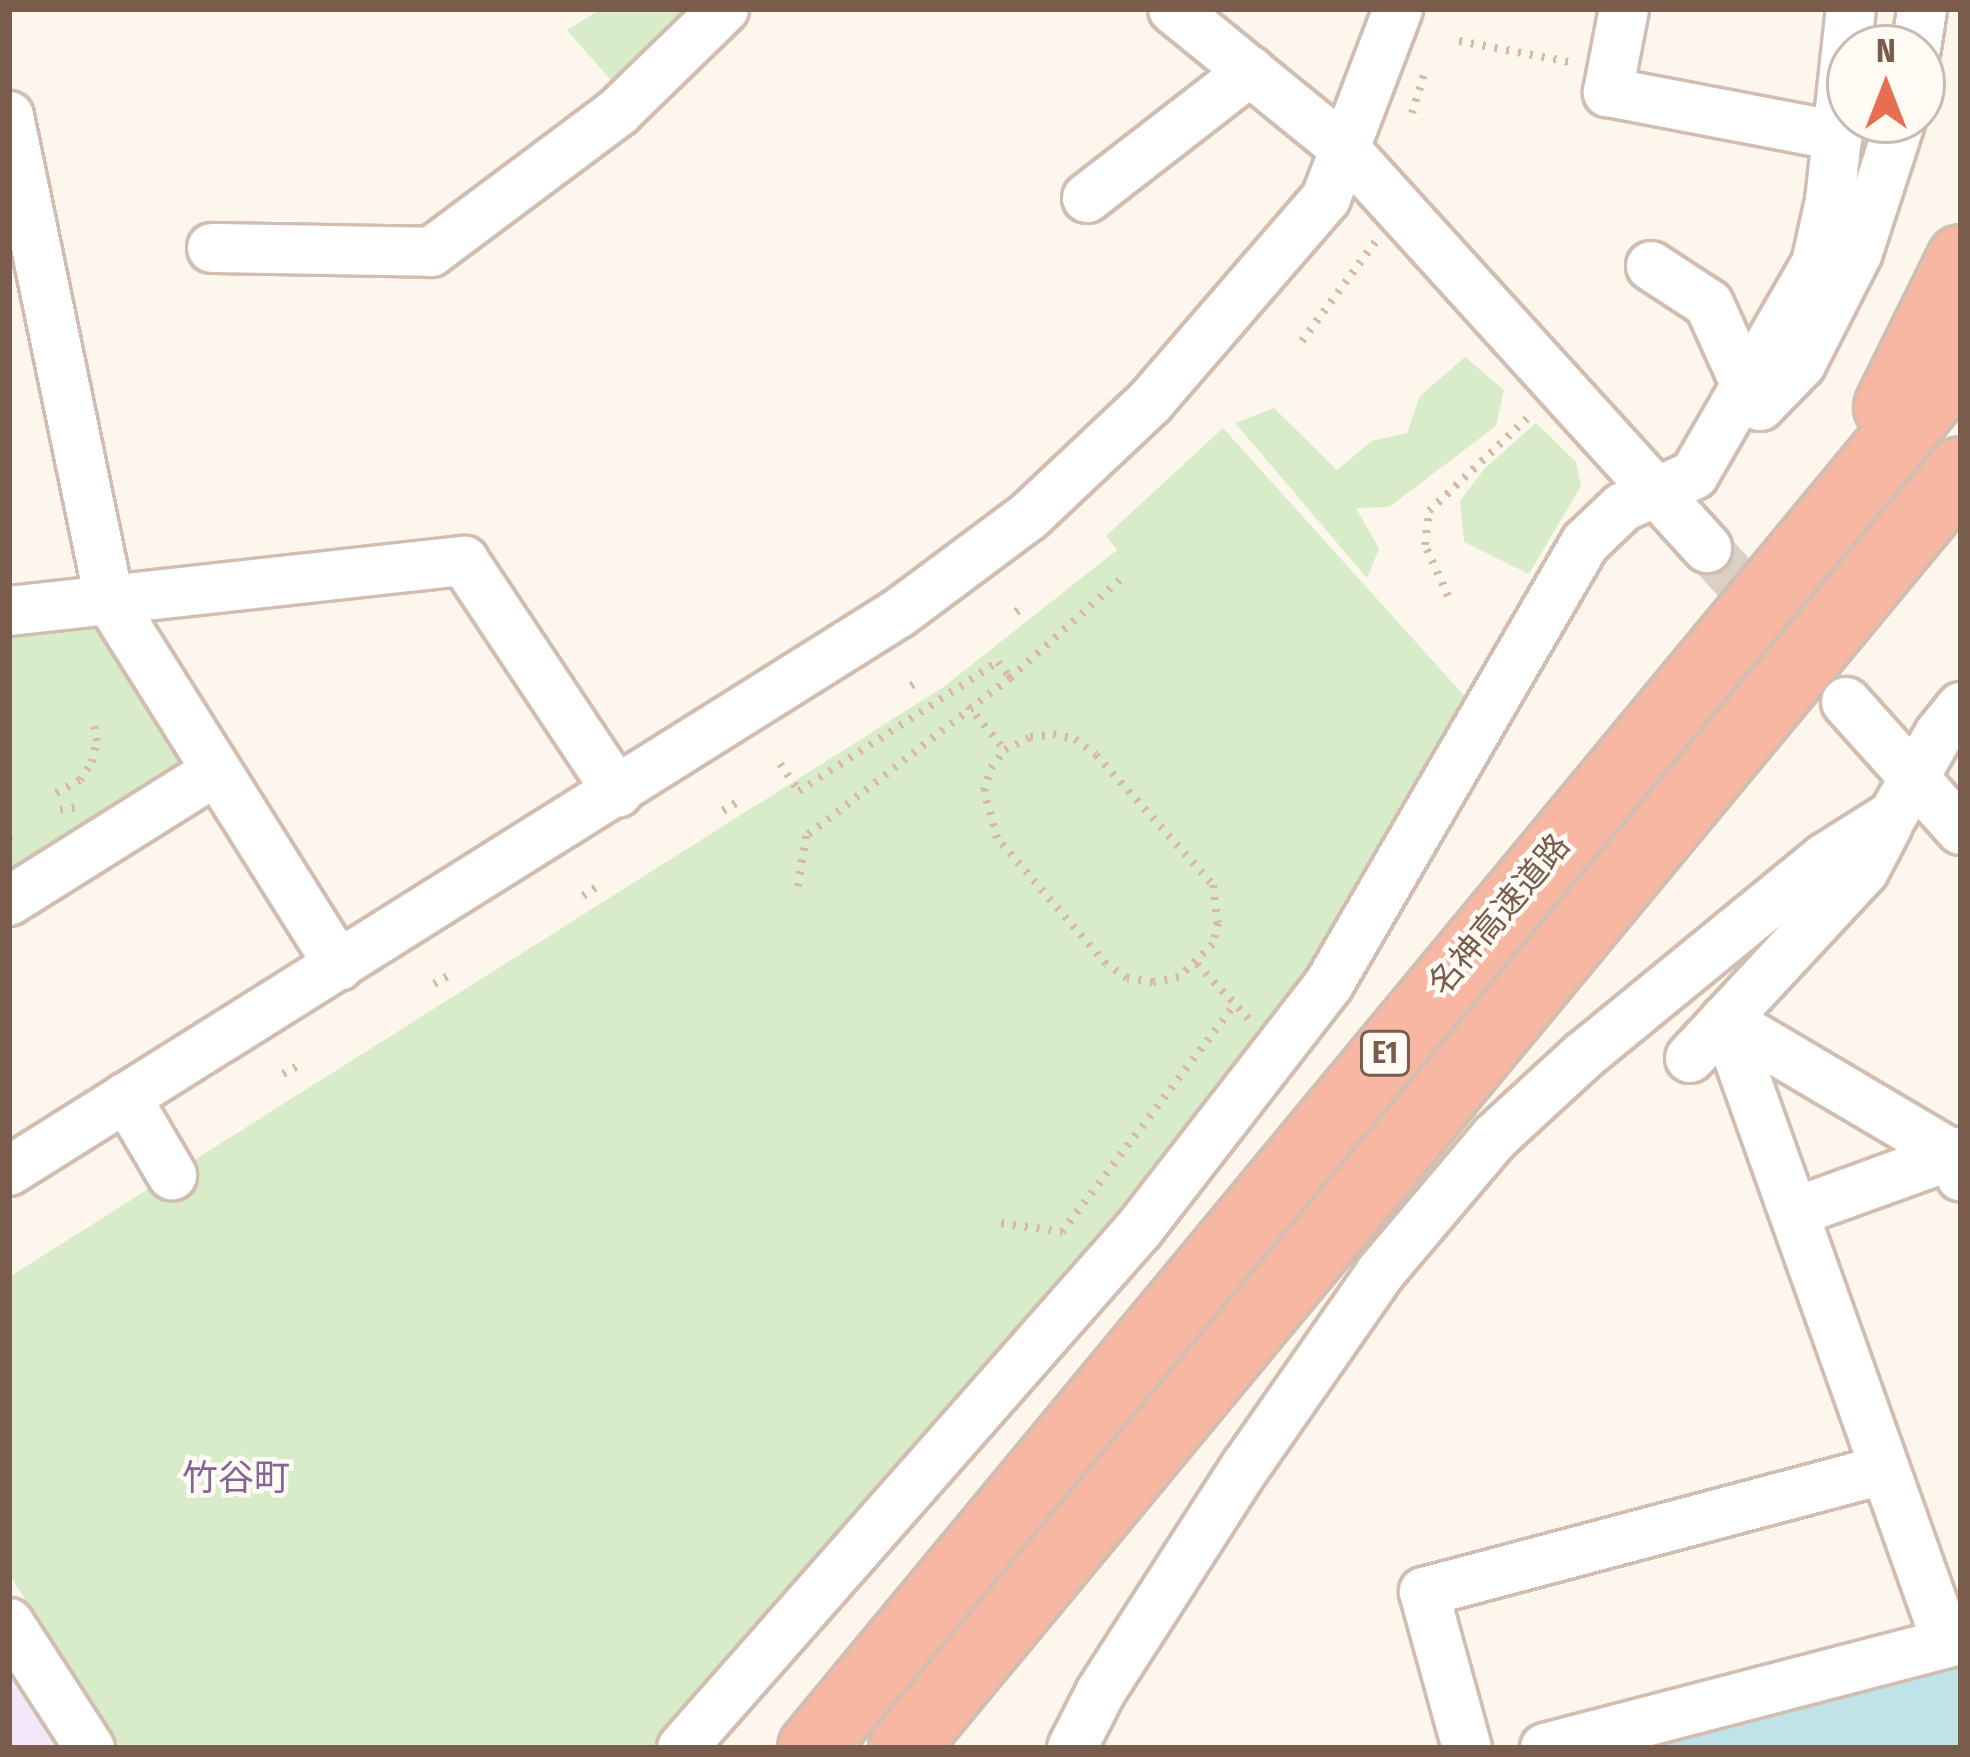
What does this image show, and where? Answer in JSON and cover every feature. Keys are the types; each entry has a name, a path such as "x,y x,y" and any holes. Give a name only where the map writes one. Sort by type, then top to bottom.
{"highway":[{"path":"1216,1257 1899,392 1961,259"},
{"name":"名神高速道路","path":"812,1748 1961,360"},
{"name":"E1","path":"903,1748 1961,470"}],"street":[{"path":"212,248 431,251 618,112 724,9"},
{"path":"1173,9 1345,149 1707,548"},
{"path":"9,1171 618,793 898,613 1029,516 1150,402 1326,198 1398,9"},
{"path":"1624,9 1608,92 1826,134"},
{"path":"1088,198 1251,71"},
{"path":"9,116 15,181 109,599 213,773 339,966"},
{"path":"682,1748 1139,1228 1329,984 1585,543 1623,507 1694,475 1816,264 1837,144"},
{"path":"1651,266 1709,304 1743,391 1760,406 1801,364 1858,252 1893,144"},
{"path":"9,611 464,561 618,793"},
{"path":"1846,701 1903,796 1961,830"},
{"path":"1690,1058 1864,871 1903,796 1961,707"},
{"path":"9,901 213,773"},
{"path":"1072,1748 1100,1693 1272,1428 1380,1273 1495,1137 1583,1056 1903,796"},
{"path":"1726,1020 1958,1161"},
{"path":"1545,1748 1954,1641 1881,1470 1796,1212 1726,1020"},
{"path":"126,1097 172,1174"},
{"path":"1796,1212 1958,1161"},
{"path":"1467,1748 1424,1592 1881,1470"},
{"path":"9,1623 90,1748"}],"path":[{"path":"1459,41 1611,70"},
{"path":"1302,341 1382,233"},
{"path":"1448,596 1425,545 1429,511 1542,405"},
{"path":"798,886 806,836 1010,678 1124,576"},
{"path":"1016,612 1025,605"},
{"path":"780,764 799,791 998,662 1010,678"},
{"path":"911,686 922,680"},
{"path":"968,706 1005,750"},
{"path":"56,794 80,780 92,762 97,741 93,719"},
{"path":"1053,734 1075,740 1111,771 1213,885 1219,922 1213,944 1197,964 1179,976 1153,982 1127,978 1106,964 997,838 983,791 1005,750 1030,737 1053,734"},
{"path":"723,812 742,799"},
{"path":"583,896 602,884"},
{"path":"434,984 453,973"},
{"path":"1001,1223 1062,1232 1235,1004"},
{"path":"284,1074 302,1064"}],"shaded area":[{"path":"9,1671 59,1748 9,1748"}],"green space":[{"path":"601,9 697,9 616,86 567,30"},
{"path":"1465,357 1504,390 1496,426 1389,507 1356,508 1379,549 1367,578 1235,423 1274,408 1337,470 1372,441 1407,433 1420,396"},
{"path":"1536,423 1576,462 1581,486 1529,574 1464,542 1460,501 1485,468"},
{"path":"1223,428 1469,701 1312,972 1122,1212 652,1748 121,1748 9,1574 9,1277 942,688 1117,550 1106,536"},
{"path":"85,622 104,631 179,751 177,777 9,880 9,633"}],"water":[{"path":"1961,1666 1961,1748 1635,1748"}],"tunnel":[{"path":"1707,548 1829,682"}],"district":[{"name":"竹谷町","path":"236,1479"}]}
